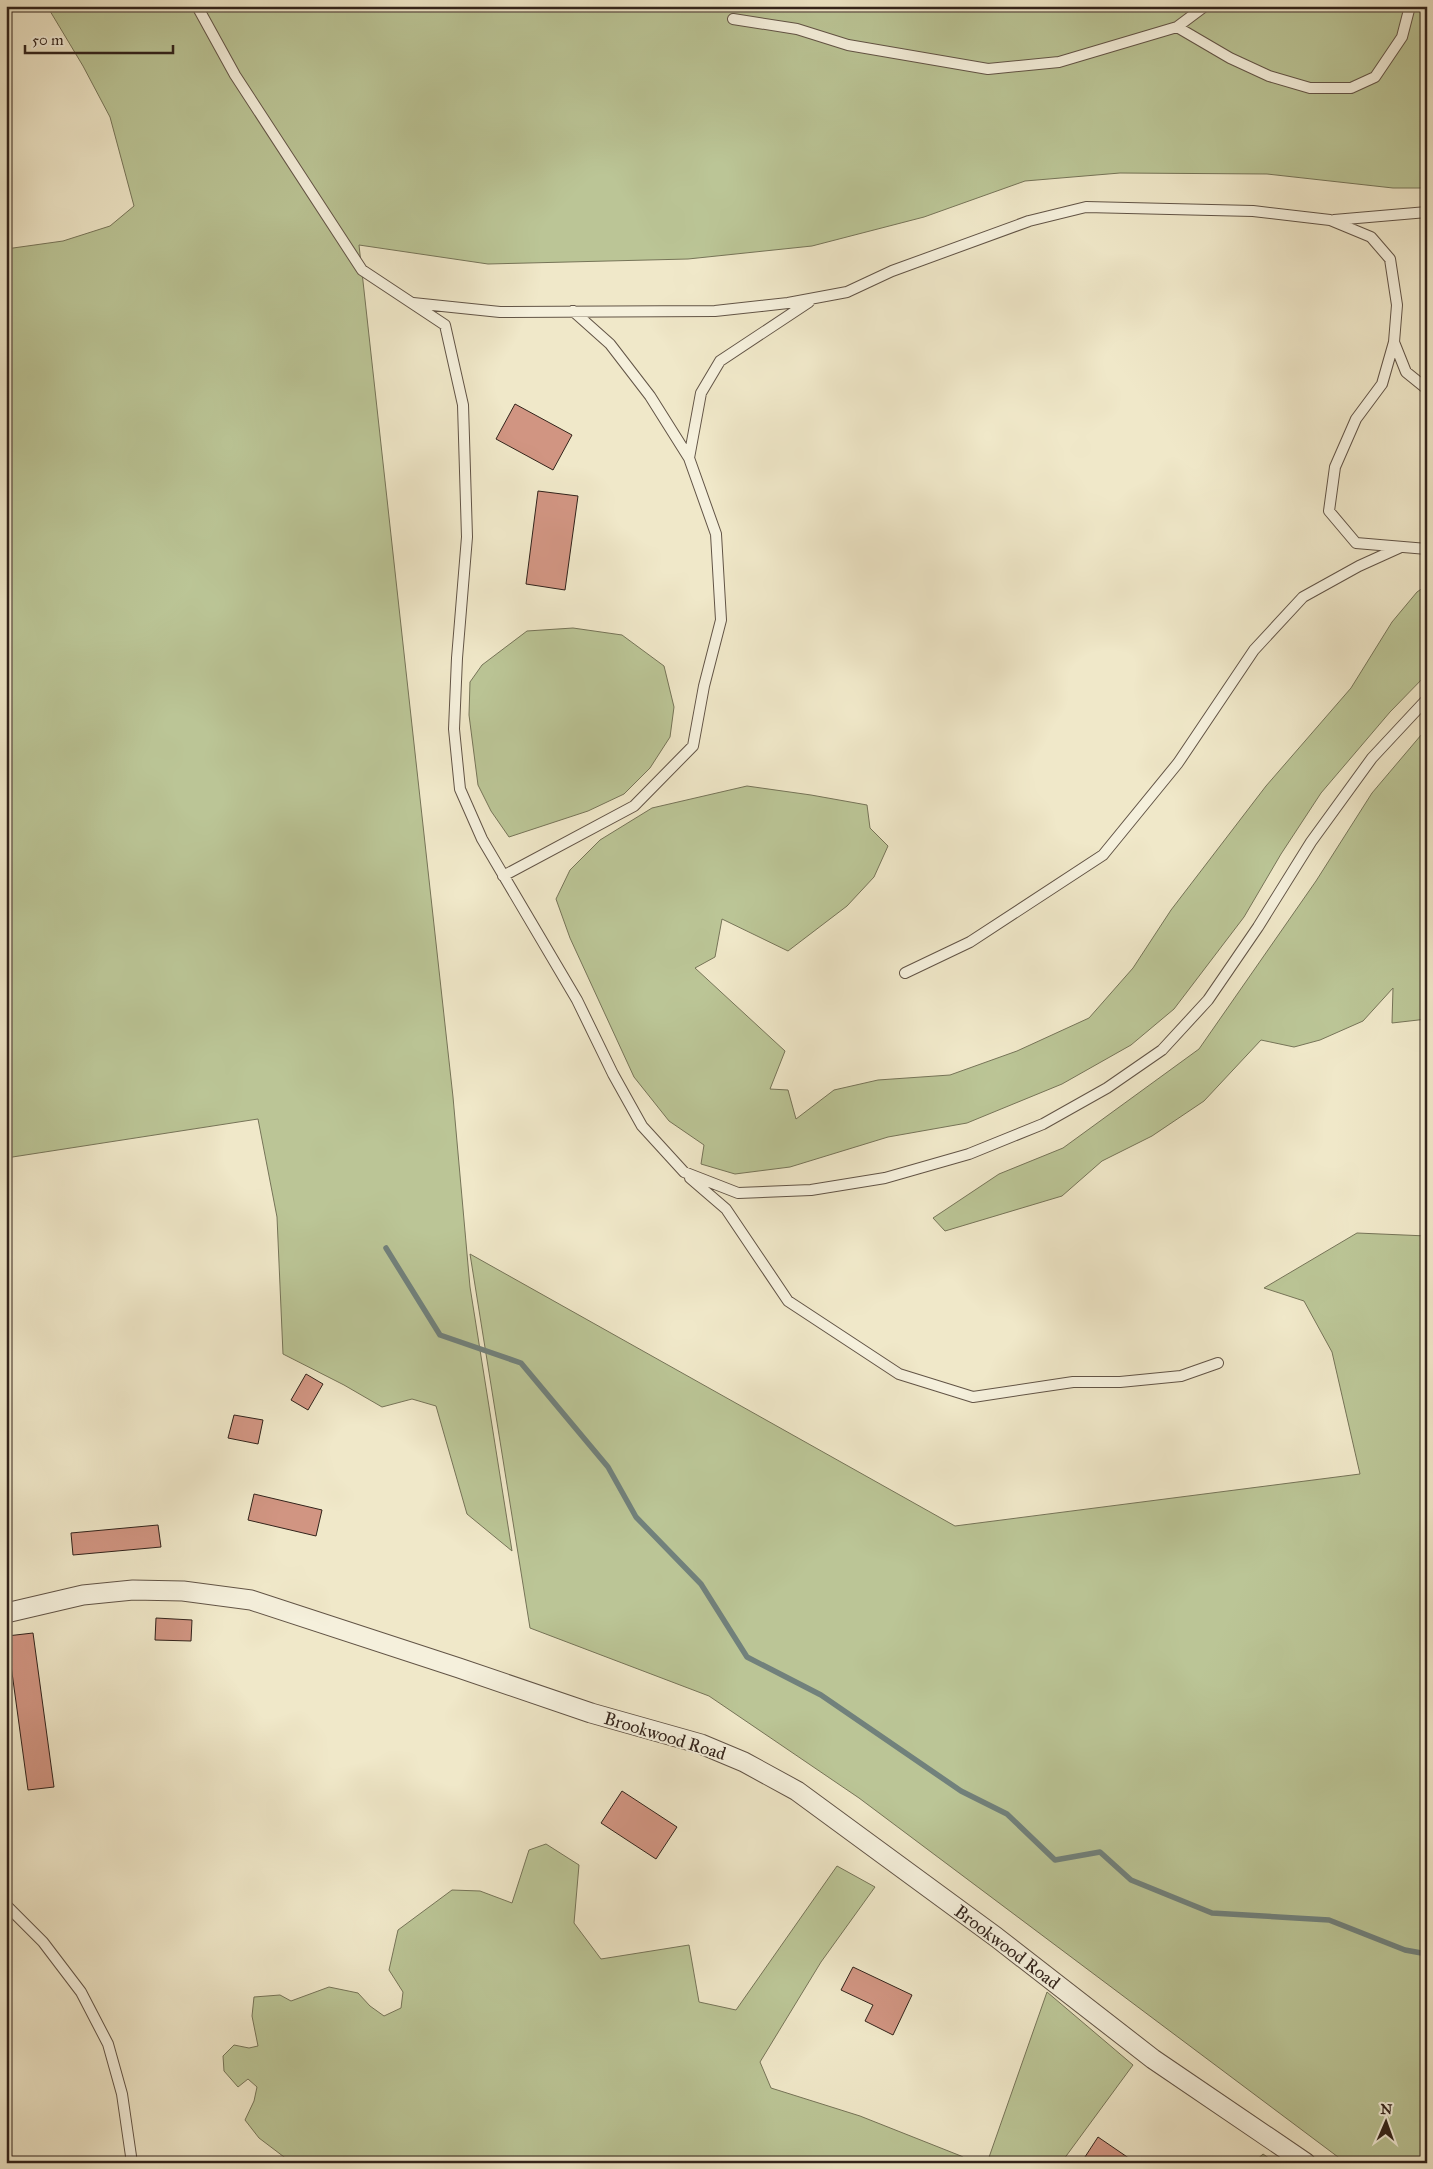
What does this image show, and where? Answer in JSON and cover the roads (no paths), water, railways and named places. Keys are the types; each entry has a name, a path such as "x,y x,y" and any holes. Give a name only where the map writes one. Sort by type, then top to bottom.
{"street":[{"name":"Brookwood Road","path":"6,1613 84,1595 133,1590 183,1590 251,1600 460,1668 591,1714 701,1744 744,1762 797,1791 996,1937 1153,2058 1306,2163"}],"lane":[{"path":"197,6 235,75 362,270 445,325 463,405 467,537 457,658 454,729 460,789 482,839 577,1000 613,1074 642,1126 684,1172 726,1209 788,1301 899,1374 973,1398 1073,1382 1120,1382 1181,1376 1218,1363"},
{"path":"733,19 797,29 848,44 988,69 1059,62 1178,27 1205,6"},
{"path":"1178,27 1230,58 1269,76 1310,88 1352,88 1375,77 1402,37 1410,6"},
{"path":"411,302 500,312 715,311 788,303 846,292 892,271 1029,221 1086,207 1254,211 1330,220 1427,212"},
{"path":"1330,220 1371,237 1390,259 1397,305 1394,342 1382,384 1356,419 1335,467 1329,511 1356,543 1402,546 1427,550"},
{"path":"690,458 701,393 720,361 768,327 816,298"},
{"path":"503,876 634,806 693,746 704,686 721,620 716,534 690,458 650,396 610,344 573,311"},
{"path":"1394,342 1406,372 1427,390"},
{"path":"905,973 970,942 1103,855 1178,763 1254,650 1303,597 1359,566 1402,546"},
{"path":"684,1172 738,1193 811,1190 886,1178 970,1154 1043,1124 1107,1088 1162,1050 1208,1000 1258,927 1311,842 1372,758 1427,699"},
{"path":"6,1905 43,1942 81,1992 108,2044 122,2094 132,2163"}],"waterway":[{"path":"386,1248 440,1335 521,1363 608,1467 636,1517 701,1584 747,1657 821,1695 961,1791 1007,1814 1055,1860 1100,1852 1131,1880 1212,1913 1329,1920 1405,1950 1427,1954"}]}
